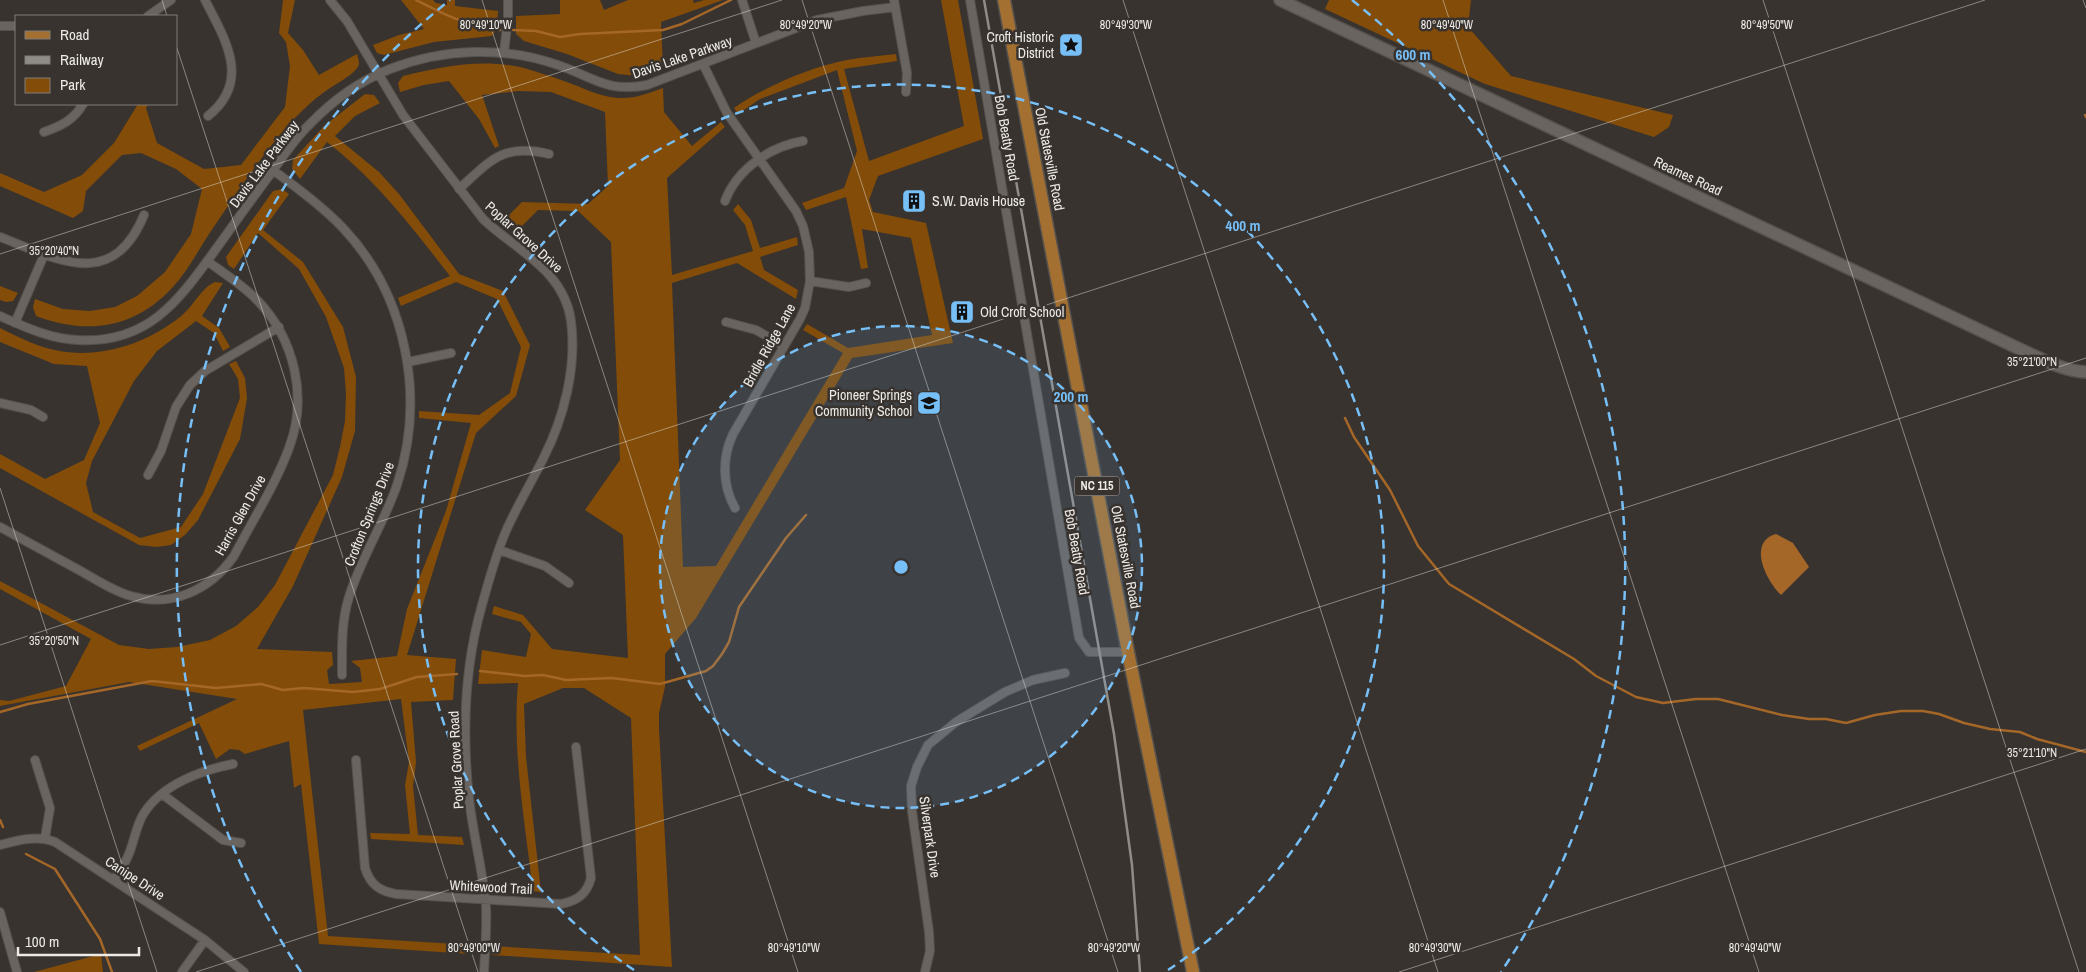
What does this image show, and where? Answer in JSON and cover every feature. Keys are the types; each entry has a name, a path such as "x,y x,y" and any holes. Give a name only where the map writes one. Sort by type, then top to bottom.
{"main road":[{"name":"Old Statesville Road","path":"1004,0 1128,652 1193,972"},
{"name":"Reames Road","path":"1280,0 2055,366 2086,372"}],"street":[{"path":"149,15 171,0"},
{"path":"205,0 229,50 233,72 225,97 216,110 208,116"},
{"name":"Poplar Grove Drive","path":"330,0 347,21 403,115 459,189 498,234 541,265 551,275 565,297 571,319 571,373 558,424 499,550"},
{"path":"504,52 508,0"},
{"path":"742,0 756,43"},
{"name":"Bob Beatty Road","path":"970,0 1079,638 1080,642 1089,652 1128,652"},
{"path":"894,4 907,73 906,92"},
{"name":"Davis Lake Parkway","path":"0,316 41,334 62,339 93,340 123,335 138,329 164,313 184,293 273,170 309,124 344,94 378,74 431,57 457,52 504,52 551,63 603,84 622,89 647,86 824,18 894,4"},
{"path":"0,26 15,26"},
{"name":"Bridle Ridge Lane","path":"703,64 727,113 796,211 803,226 809,252 810,281 800,319 733,434 727,449 726,483 735,508"},
{"path":"44,132 65,124 82,105"},
{"path":"725,201 734,182 760,160 776,149 803,140"},
{"path":"459,189 482,168 504,154 523,150 549,154"},
{"name":"Crofton Springs Drive","path":"273,170 322,208 359,248 380,280 389,300 397,320 408,362 410,412 405,456 391,501 349,597 343,625 342,675"},
{"path":"0,237 58,261 79,264 108,258 127,245 137,231 144,215"},
{"path":"15,322 44,255"},
{"name":"Harris Glen Drive","path":"0,527 117,591 150,600 170,599 187,595 205,586 226,568 280,470 294,434 297,415 297,382 290,353 278,327 257,300 207,261"},
{"path":"810,281 849,287 866,282"},
{"path":"726,322 756,330 784,346"},
{"path":"148,475 163,445 176,407 190,384 205,371 278,327"},
{"path":"408,362 450,353"},
{"path":"0,403 31,410 42,417"},
{"path":"499,550 545,566 569,583"},
{"name":"Poplar Grove Road","path":"484,972 485,898 469,800 465,699 475,632 499,550"},
{"name":"Silverpark Drive","path":"925,972 930,951 929,932 912,811 911,786 917,767 928,745 956,722 1005,692 1033,680 1065,673"},
{"name":"Whitewood Trail","path":"356,760 365,868 372,883 382,891 396,894 561,904 578,899 589,888 591,878 576,747"},
{"path":"0,845 16,840 45,838 50,808 35,760"},
{"path":"114,879 128,858 144,813 162,794 176,784 212,768 233,764"},
{"path":"162,794 223,840 241,843"},
{"name":"Canipe Drive","path":"45,838 55,842 114,879 205,940 230,958 244,972"},
{"path":"0,912 17,972"},
{"path":"182,972 205,940"}],"green space":[{"path":"283,0 295,0 288,33 303,50 319,75 357,54 358,66 351,74 327,90 295,118 262,158 183,274 157,302 126,320 109,324 73,325 36,316 33,307 35,299 63,309 90,311 115,307 137,296 165,272 191,234 202,189 176,169 141,153 122,155 86,191 83,211 73,218 0,186 0,173 44,192 82,175 114,143 137,105 148,105 146,108 157,143 204,169 241,165 285,107 290,66 286,42 279,33"},
{"path":"401,0 433,0 436,3 447,5 447,0 455,0 455,6 498,11 497,27 492,36 434,42 384,55 377,53 373,45 399,35 424,29"},
{"path":"560,0 600,0 604,10 628,0 693,0 694,3 704,0 723,0 661,22 663,68 638,76 618,74 567,54 524,41 516,34 516,16 560,14"},
{"path":"941,0 958,0 983,139 878,176 869,200 873,212 926,223 953,343 852,358 696,618 665,654 665,687 659,713 659,729 672,967 492,955 493,946 640,955 631,718 584,688 563,688 524,704 526,757 541,892 533,891 518,761 518,683 478,684 482,650 526,657 531,634 521,622 492,614 494,606 523,615 552,649 628,658 623,535 585,510 620,460 611,242 578,211 538,210 517,231 503,221 522,202 588,204 608,186 605,112 551,92 519,91 482,95 499,146 495,148 479,119 449,81 424,85 400,92 398,83 403,76 448,66 463,64 508,65 524,68 598,94 612,97 636,97 663,88 664,112 692,146 721,122 725,127 667,178 672,275 753,251 745,225 733,210 738,204 751,220 760,248 797,237 798,245 760,257 764,270 798,290 796,299 737,263 672,283 683,567 716,566 843,353 803,330 807,324 848,348 932,335 911,238 862,229 868,268 861,269 846,197 806,210 802,203 844,188 857,151 837,70 760,99 738,114 734,108 773,85 833,63 896,54 897,61 844,69 869,161 964,126"},
{"path":"1329,0 1471,0 1468,27 1511,76 1673,115 1669,127 1654,137 1485,84 1325,9"},
{"path":"365,94 374,95 380,103 355,116 335,136 379,172 399,194 459,274 503,291 530,345 516,396 476,433 407,655 456,659 453,700 411,702 416,762 413,786 418,835 462,837 464,845 371,839 370,833 410,834 405,785 409,762 401,699 303,710 328,936 471,945 470,954 319,944 301,784 294,788 289,741 245,754 239,750 230,749 216,759 199,723 140,751 137,746 237,699 129,682 0,706 0,700 9,701 66,686 91,639 0,589 0,581 119,645 149,649 177,647 210,640 236,626 258,607 275,585 333,475 345,421 346,394 344,368 326,317 299,269 258,233 234,269 228,265 226,257 273,191 282,189 289,194 263,230 303,262 343,327 356,377 355,431 342,477 293,586 257,649 332,652 333,665 327,670 329,684 362,682 360,668 351,661 397,656 407,609 446,511 471,423 419,418 419,411 479,415 510,393 521,347 497,299 456,282 401,306 398,298 450,276 378,189 327,142 300,179 292,169 293,160 324,126"},
{"path":"215,282 223,283 202,316 219,328 230,347 223,351 214,333 196,321 157,351 134,381 92,461 86,483 93,512 140,538 181,527 203,494 240,398 238,379 229,364 236,361 245,378 247,398 240,439 198,520 185,535 171,545 157,547 139,545 0,468 0,454 45,479 84,460 100,423 87,366 54,364 0,342 0,328 37,345 61,351 79,353 115,349 132,344 165,328 185,313 205,289"},
{"path":"0,286 18,293 13,301 6,302 0,300"},
{"path":"101,954 103,972 34,972"}],"shaded area":[{"path":"1776,534 1793,543 1809,567 1781,595 1765,572 1761,553 1762,545 1767,538"}],"waterway":[{"path":"416,0 467,23 500,30"},
{"path":"513,30 536,31 560,37 580,34 663,30 682,24 731,0"},
{"path":"1345,418 1354,437 1390,490 1418,546 1449,584 1574,659 1596,676 1636,697 1663,703 1696,699 1718,699 1782,715 1846,723 1875,715 1901,711 1923,711 1990,729 2020,732 2037,739 2086,752"},
{"path":"480,671 525,676 543,675 566,680 612,678 660,684 706,671 713,666 729,642 739,607 786,538 806,515"},
{"path":"0,712 28,704 152,681 216,688 261,684 283,690 304,688 353,692 380,689 417,677 457,674"},
{"path":"0,820 3,827"},
{"path":"26,854 55,869 100,939 112,972"}],"railway":[{"path":"984,0 1114,734 1132,865 1140,972"}],"place":[{"name":"Croft Historic District","path":"1071,45"},
{"name":"S.W. Davis House","path":"914,201"},
{"name":"Old Croft School","path":"962,312"},
{"name":"Pioneer Springs Community School","path":"929,403"}]}
